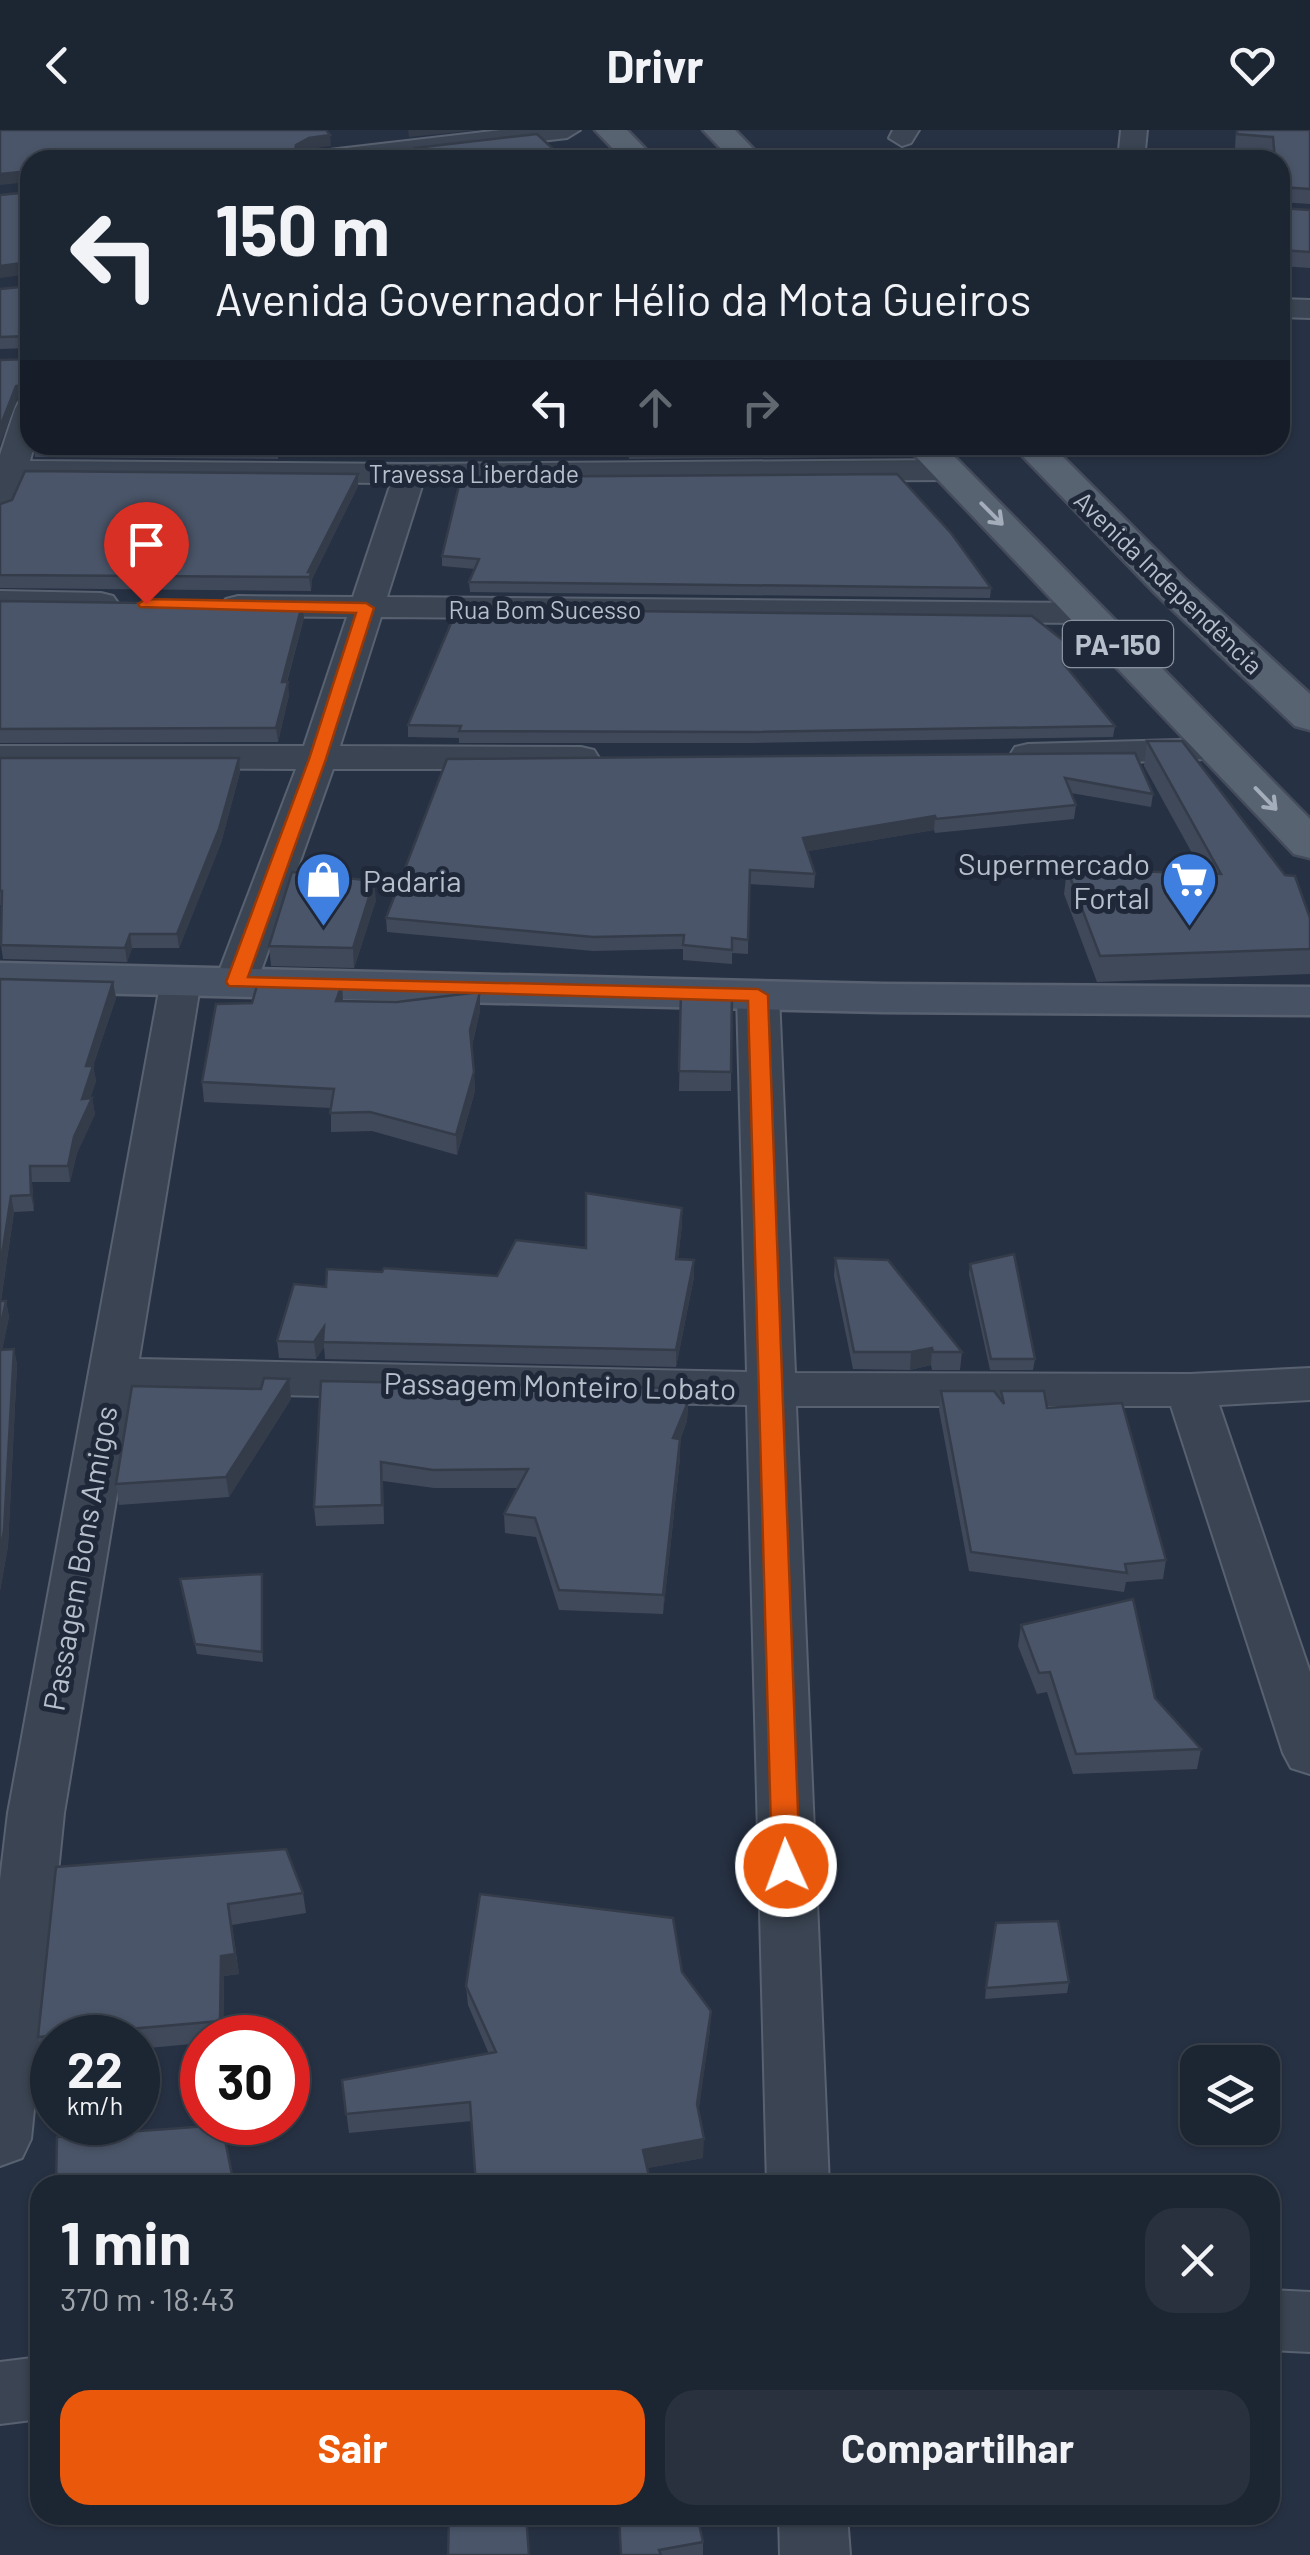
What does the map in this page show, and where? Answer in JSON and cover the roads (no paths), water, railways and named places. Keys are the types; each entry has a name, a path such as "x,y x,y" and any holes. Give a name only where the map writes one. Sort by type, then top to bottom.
{"main road":[{"path":"610,130 630,150"},
{"path":"718,130 739,150"},
{"name":"Avenida Independência","path":"1040,455 1170,586 1310,717"},
{"name":"PA-150","path":"936,458 1310,845"},
{"path":"0,977 758,995 1307,1000"}],"street":[{"path":"397,150 567,130"},
{"path":"0,506 7,470 20,436"},
{"name":"Travessa Liberdade","path":"7,470 410,474 936,458"},
{"path":"236,982 318,759 410,474"},
{"path":"0,601 135,604"},
{"name":"Rua Bom Sucesso","path":"212,605 1089,613"},
{"path":"998,756 1218,750"},
{"path":"0,757 615,758"},
{"name":"Passagem Bons Amigos","path":"0,2139 36,1813 181,980"},
{"path":"758,995 768,1389 798,2175"},
{"name":"Passagem Monteiro Lobato","path":"110,1375 768,1389 1190,1390 1310,1384"},
{"path":"1190,1390 1310,1754"},
{"path":"1280,2320 1310,2322"},
{"path":"0,2392 30,2389"},
{"path":"814,2525 815,2555"}],"place":[{"name":"Padaria","path":"324,929"},
{"name":"Supermercado Fortal","path":"1189,929"}]}
